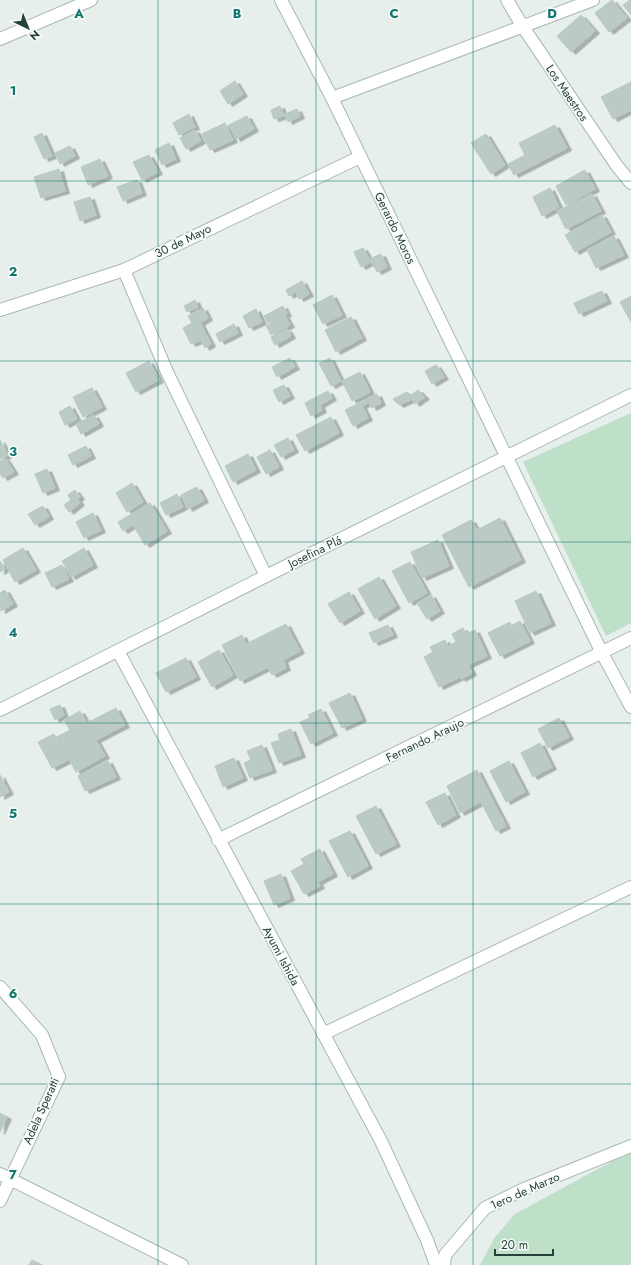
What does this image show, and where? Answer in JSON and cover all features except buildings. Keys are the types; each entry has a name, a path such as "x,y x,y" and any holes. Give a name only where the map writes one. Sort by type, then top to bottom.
{"street":[{"path":"0,39 91,0"},
{"name":"Gerardo Moros","path":"281,0 332,98 602,653"},
{"name":"Los Maestros","path":"507,0 523,27 617,166 631,183"},
{"path":"332,98 593,0"},
{"name":"30 de Mayo","path":"0,310 124,270 360,157"},
{"path":"124,270 167,372 266,576"},
{"name":"Josefina Plá","path":"0,710 631,395"},
{"name":"Fernando Araujo","path":"218,840 631,638"},
{"name":"Ayumi Ishida","path":"118,651 322,1034 381,1141 428,1240 436,1265"},
{"path":"602,653 631,707"},
{"path":"322,1034 631,887"},
{"name":"Adela Speratti","path":"0,987 42,1035 59,1077 5,1177 0,1201"},
{"name":"1ero de Marzo","path":"444,1265 445,1255 485,1208 524,1190 631,1146"},
{"path":"5,1177 182,1265"}],"green space":[{"path":"631,413 631,623 606,636 523,462"},
{"path":"631,1151 631,1265 480,1265 495,1237 515,1214"}]}
